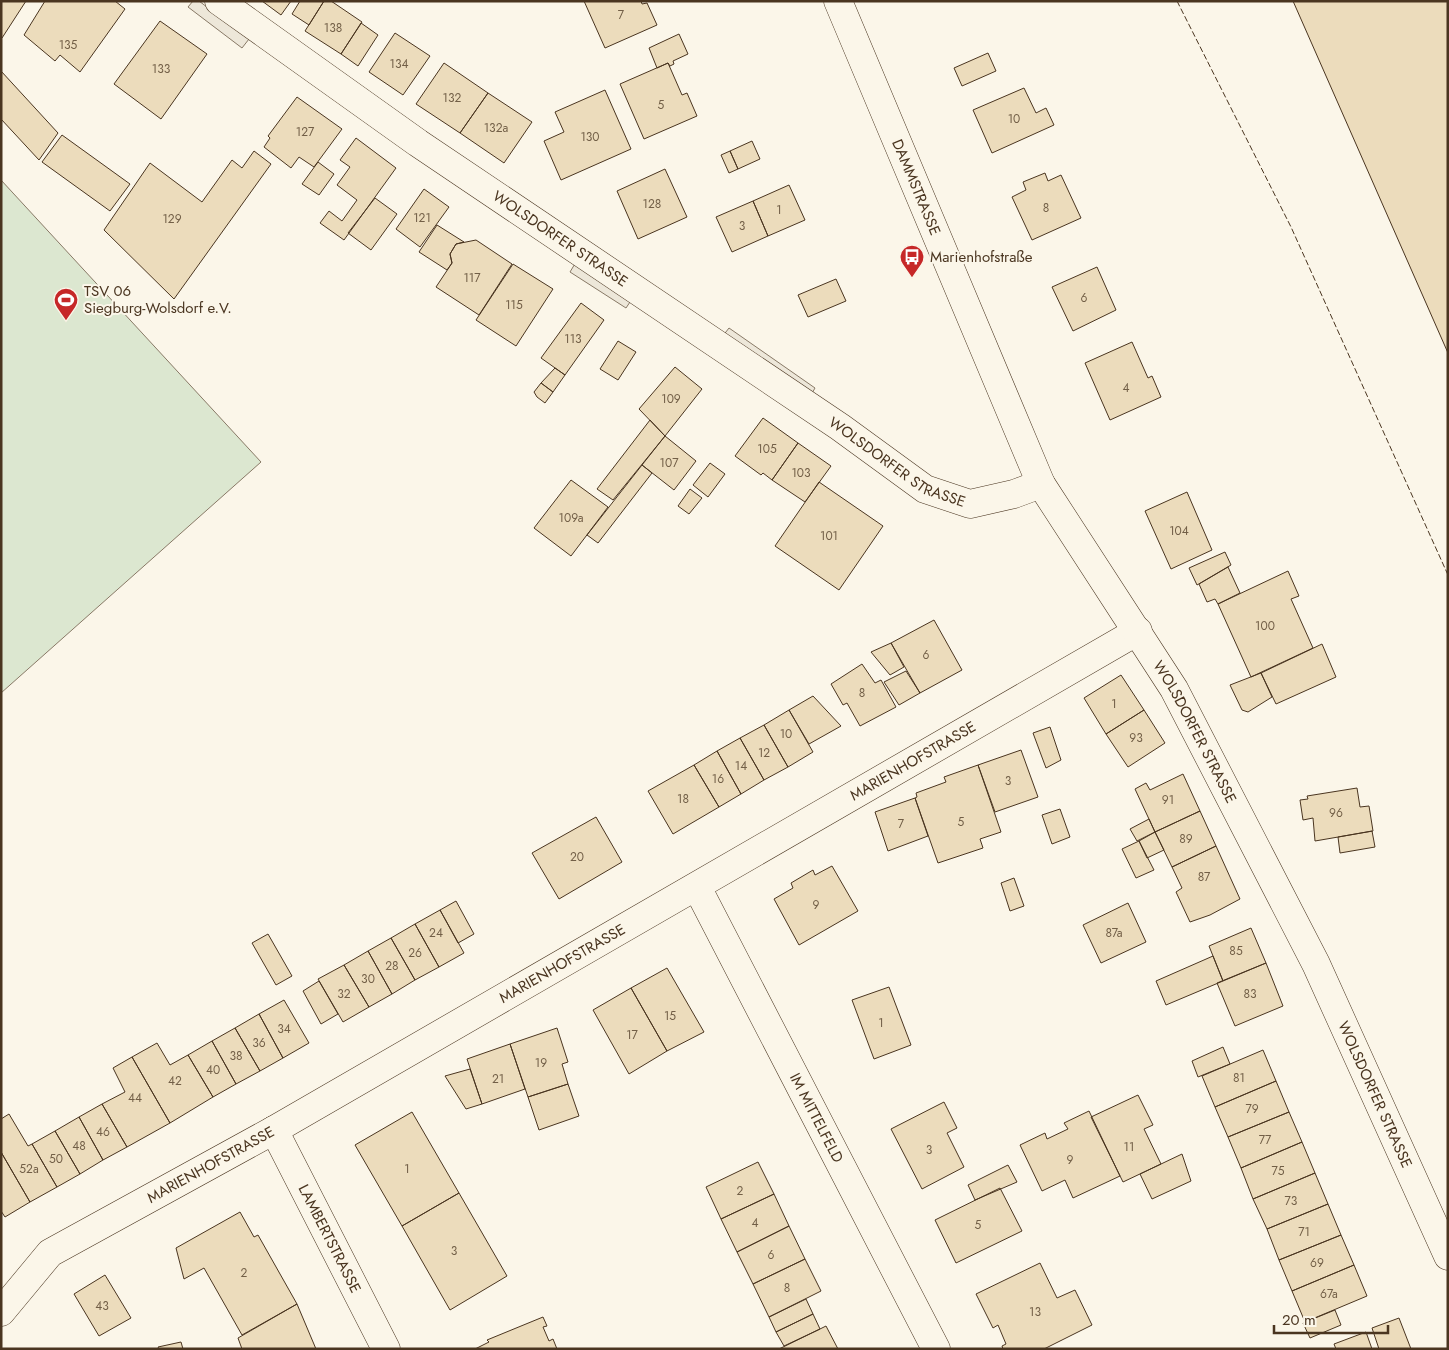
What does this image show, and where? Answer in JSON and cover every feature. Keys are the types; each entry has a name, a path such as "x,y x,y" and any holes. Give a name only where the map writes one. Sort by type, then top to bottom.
{"street":[{"name":"WOLSDORFER STRASSE","path":"219,1 418,142 840,426 925,489 970,504 1014,494 1041,484 1138,630 1174,689 1316,964 1448,1256"},
{"name":"DAMMSTRASSE","path":"838,1 1041,484"},
{"name":"MARIENHOFSTRASSE","path":"1,1312 50,1253 274,1130 697,887 1138,630"},
{"name":"IM MITTELFELD","path":"697,887 936,1349"},
{"name":"LAMBERTSTRASSE","path":"274,1130 386,1349"}],"green space":[{"name":"TSV 06 Siegburg-Wolsdorf e.V.","path":"1,180 261,462 1,693"}],"shaded area":[{"path":"193,1 199,1 249,39 242,48 188,7"},
{"path":"576,262 632,299 626,308 570,272"},
{"path":"729,328 815,388 811,395 722,337"}],"building":[{"path":"1,1 26,1 2,38 1,37"},
{"path":"45,1 115,1 125,9 80,72 60,55 55,61 24,35"},
{"path":"262,1 291,1 281,15"},
{"path":"300,1 324,1 309,25 292,14"},
{"path":"324,1 331,1 362,22 341,54 305,31"},
{"path":"584,1 641,1 642,4 647,3 657,25 605,48"},
{"path":"1293,1 1448,1 1448,353"},
{"path":"160,21 207,54 161,119 114,84"},
{"path":"361,23 378,35 358,66 341,54"},
{"path":"395,33 430,56 403,95 369,72"},
{"path":"679,34 688,54 673,61 674,64 670,66 668,63 657,68 649,48"},
{"path":"988,53 996,71 962,86 954,68"},
{"path":"444,63 488,93 460,133 416,104"},
{"path":"668,63 682,95 687,93 697,116 644,139 620,84"},
{"path":"1,71 58,133 39,160 1,119"},
{"path":"1024,88 1036,113 1046,108 1054,125 992,153 973,110"},
{"path":"605,90 631,149 561,180 544,141 564,132 555,112"},
{"path":"488,93 532,122 504,163 460,133"},
{"path":"297,97 342,129 314,167 299,157 291,168 264,147 270,138 268,136"},
{"path":"62,135 130,184 110,211 42,162"},
{"path":"356,138 396,168 344,240 320,223 329,211 342,221 357,200 337,185 350,167 340,160"},
{"path":"752,141 760,159 738,169 730,151"},
{"path":"254,151 271,164 174,299 104,230 150,163 202,202 232,160 242,168"},
{"path":"730,151 738,169 729,173 721,155"},
{"path":"318,162 334,174 319,195 302,184"},
{"path":"665,169 687,217 638,239 617,191"},
{"path":"1045,173 1048,181 1061,175 1081,218 1032,240 1012,197 1026,190 1023,182"},
{"path":"789,185 805,220 768,236 753,201"},
{"path":"424,189 449,207 420,247 396,229"},
{"path":"375,198 397,214 371,250 348,233"},
{"path":"753,201 768,236 732,252 716,217"},
{"path":"437,225 464,242 456,244 450,254 452,263 447,270 419,252"},
{"path":"476,240 512,264 479,315 436,287 452,263 450,254 456,244"},
{"path":"513,264 553,289 516,346 476,320"},
{"path":"1097,267 1116,310 1073,331 1052,287"},
{"path":"836,279 846,301 808,317 798,295"},
{"path":"581,303 604,320 565,375 541,358"},
{"path":"618,341 636,352 618,380 600,369"},
{"path":"1132,342 1148,378 1152,376 1161,397 1110,420 1085,363"},
{"path":"675,367 702,389 665,436 639,409"},
{"path":"555,368 565,375 553,392 541,383"},
{"path":"541,383 553,392 545,403 534,392"},
{"path":"763,418 798,443 772,480 763,473 761,475 735,456"},
{"path":"650,420 665,436 613,500 597,489"},
{"path":"665,436 696,461 674,490 642,465"},
{"path":"798,443 831,466 805,502 772,480"},
{"path":"710,463 725,474 708,497 693,485"},
{"path":"642,465 652,473 598,543 587,535"},
{"path":"571,480 608,507 571,556 534,528"},
{"path":"819,482 883,526 839,590 775,546"},
{"path":"690,489 702,498 689,514 678,506"},
{"path":"1187,492 1212,550 1171,569 1145,511"},
{"path":"1225,552 1231,565 1197,585 1189,568"},
{"path":"1228,567 1240,593 1218,604 1215,599 1207,602 1199,584"},
{"path":"1288,571 1299,596 1291,599 1313,648 1251,677 1218,604"},
{"path":"934,620 962,670 920,693 891,643"},
{"path":"891,643 904,667 890,675 871,652"},
{"path":"1322,644 1336,677 1276,704 1261,673"},
{"path":"862,664 875,683 881,680 896,707 860,726 847,703 843,705 831,684"},
{"path":"906,671 920,693 899,705 884,682"},
{"path":"1261,673 1272,697 1248,712 1242,710 1230,685"},
{"path":"1121,675 1144,710 1106,734 1084,698"},
{"path":"813,696 841,726 809,744 789,710"},
{"path":"789,710 813,752 788,767 764,725"},
{"path":"1144,710 1165,743 1128,767 1106,734"},
{"path":"764,725 788,767 764,780 740,738"},
{"path":"1050,727 1061,760 1046,768 1033,733"},
{"path":"740,738 764,780 741,794 717,751"},
{"path":"1021,750 1038,797 995,812 978,765"},
{"path":"717,751 741,794 719,807 694,765"},
{"path":"694,765 719,807 673,834 648,791"},
{"path":"978,765 1001,832 980,839 983,848 938,863 915,798 917,797 916,793 946,782 944,777"},
{"path":"1183,774 1200,811 1155,832 1135,789 1146,783 1150,790"},
{"path":"1357,788 1360,807 1369,806 1373,831 1315,841 1313,818 1303,820 1300,800 1308,799 1307,796"},
{"path":"915,798 928,836 888,851 875,812"},
{"path":"1060,809 1070,837 1052,844 1042,815"},
{"path":"1200,811 1216,846 1172,867 1155,832"},
{"path":"596,817 622,862 559,899 532,853"},
{"path":"1149,819 1155,832 1137,841 1130,829"},
{"path":"1372,831 1375,847 1340,853 1338,837"},
{"path":"1155,832 1164,850 1147,858 1139,841"},
{"path":"1139,841 1154,870 1136,878 1122,849"},
{"path":"1216,846 1240,899 1210,915 1190,922 1176,892 1182,888 1172,867"},
{"path":"832,866 858,911 799,945 774,899 793,888 791,883 813,870 815,875"},
{"path":"1014,878 1024,906 1010,911 1001,883"},
{"path":"456,901 474,934 458,943 440,910"},
{"path":"1128,903 1146,942 1101,963 1083,925"},
{"path":"440,910 464,953 439,967 415,924"},
{"path":"415,924 439,967 415,980 391,938"},
{"path":"1251,928 1266,963 1223,981 1209,946"},
{"path":"268,934 292,976 276,985 252,943"},
{"path":"391,938 415,980 392,994 368,951"},
{"path":"368,951 392,994 369,1007 344,965"},
{"path":"1213,956 1223,981 1166,1005 1156,981"},
{"path":"1266,963 1283,1006 1235,1026 1217,983"},
{"path":"344,965 369,1007 343,1022 318,979"},
{"path":"667,968 704,1032 667,1051 631,988"},
{"path":"319,981 338,1014 321,1024 303,991"},
{"path":"889,987 911,1045 874,1059 852,1000"},
{"path":"631,988 667,1051 629,1074 593,1010"},
{"path":"284,1000 309,1043 283,1058 259,1014"},
{"path":"259,1014 283,1058 260,1071 235,1028"},
{"path":"235,1028 260,1071 236,1084 212,1041"},
{"path":"557,1028 568,1062 562,1064 568,1084 528,1097 510,1044"},
{"path":"212,1041 236,1084 213,1097 188,1055"},
{"path":"157,1043 170,1065 188,1055 213,1097 170,1123 132,1057"},
{"path":"510,1044 525,1089 482,1104 467,1059"},
{"path":"1223,1047 1230,1064 1198,1077 1192,1061"},
{"path":"1263,1050 1276,1081 1215,1107 1202,1076"},
{"path":"132,1057 170,1123 127,1147 102,1104 125,1092 113,1068"},
{"path":"470,1069 482,1104 466,1109 445,1076"},
{"path":"1276,1081 1289,1112 1228,1137 1215,1107"},
{"path":"568,1084 579,1116 539,1130 528,1097"},
{"path":"1138,1095 1153,1125 1144,1129 1161,1164 1123,1182 1091,1117"},
{"path":"944,1102 957,1128 947,1133 964,1167 922,1189 891,1129"},
{"path":"102,1104 127,1147 103,1160 79,1117"},
{"path":"1089,1111 1120,1176 1073,1198 1065,1180 1042,1191 1020,1145 1045,1133 1047,1139 1068,1129 1064,1123"},
{"path":"412,1112 459,1193 402,1226 355,1145"},
{"path":"1289,1112 1302,1142 1241,1168 1228,1137"},
{"path":"9,1114 28,1146 32,1144 57,1187 30,1202 1,1152 1,1119"},
{"path":"79,1117 103,1160 80,1174 55,1131"},
{"path":"55,1131 80,1174 57,1187 32,1144"},
{"path":"1302,1142 1315,1173 1253,1199 1241,1168"},
{"path":"1,1152 30,1202 5,1217 1,1211"},
{"path":"1182,1154 1191,1181 1152,1199 1140,1174"},
{"path":"758,1162 774,1194 721,1219 706,1187"},
{"path":"1008,1165 1017,1182 975,1200 968,1185"},
{"path":"1315,1173 1328,1204 1267,1229 1253,1199"},
{"path":"1000,1188 1022,1231 956,1263 935,1220"},
{"path":"459,1193 507,1276 450,1310 402,1226"},
{"path":"774,1194 789,1226 737,1252 721,1219"},
{"path":"1328,1204 1341,1235 1279,1260 1267,1229"},
{"path":"240,1212 254,1237 258,1235 297,1304 242,1335 204,1268 184,1279 176,1248"},
{"path":"789,1226 805,1259 753,1284 737,1252"},
{"path":"1341,1235 1354,1265 1292,1291 1279,1260"},
{"path":"805,1259 821,1291 769,1317 753,1284"},
{"path":"1040,1263 1057,1298 1075,1290 1092,1325 1044,1349 1003,1349 1002,1346 1006,1344 998,1325 993,1328 976,1294"},
{"path":"1354,1265 1367,1296 1305,1322 1292,1291"},
{"path":"105,1275 131,1318 99,1336 74,1294"},
{"path":"806,1299 813,1314 776,1332 769,1317"},
{"path":"297,1304 316,1349 242,1349 238,1338"},
{"path":"1335,1310 1341,1325 1310,1338 1303,1323"},
{"path":"813,1314 820,1329 784,1346 776,1332"},
{"path":"543,1317 547,1326 543,1327 549,1341 553,1339 557,1349 475,1349 489,1342 487,1340"},
{"path":"1399,1318 1411,1349 1379,1349 1372,1328"},
{"path":"826,1326 838,1349 779,1349 820,1329"},
{"path":"1366,1332 1372,1349 1336,1349 1334,1344"},
{"path":"181,1342 183,1349 159,1349 158,1347"}],"fence":[{"path":"1177,1 1291,227 1448,575"}],"place":[{"name":"Marienhofstraße","path":"912,278"},
{"name":"TSV 06 Siegburg-Wolsdorf e.V.","path":"66,321"}]}
